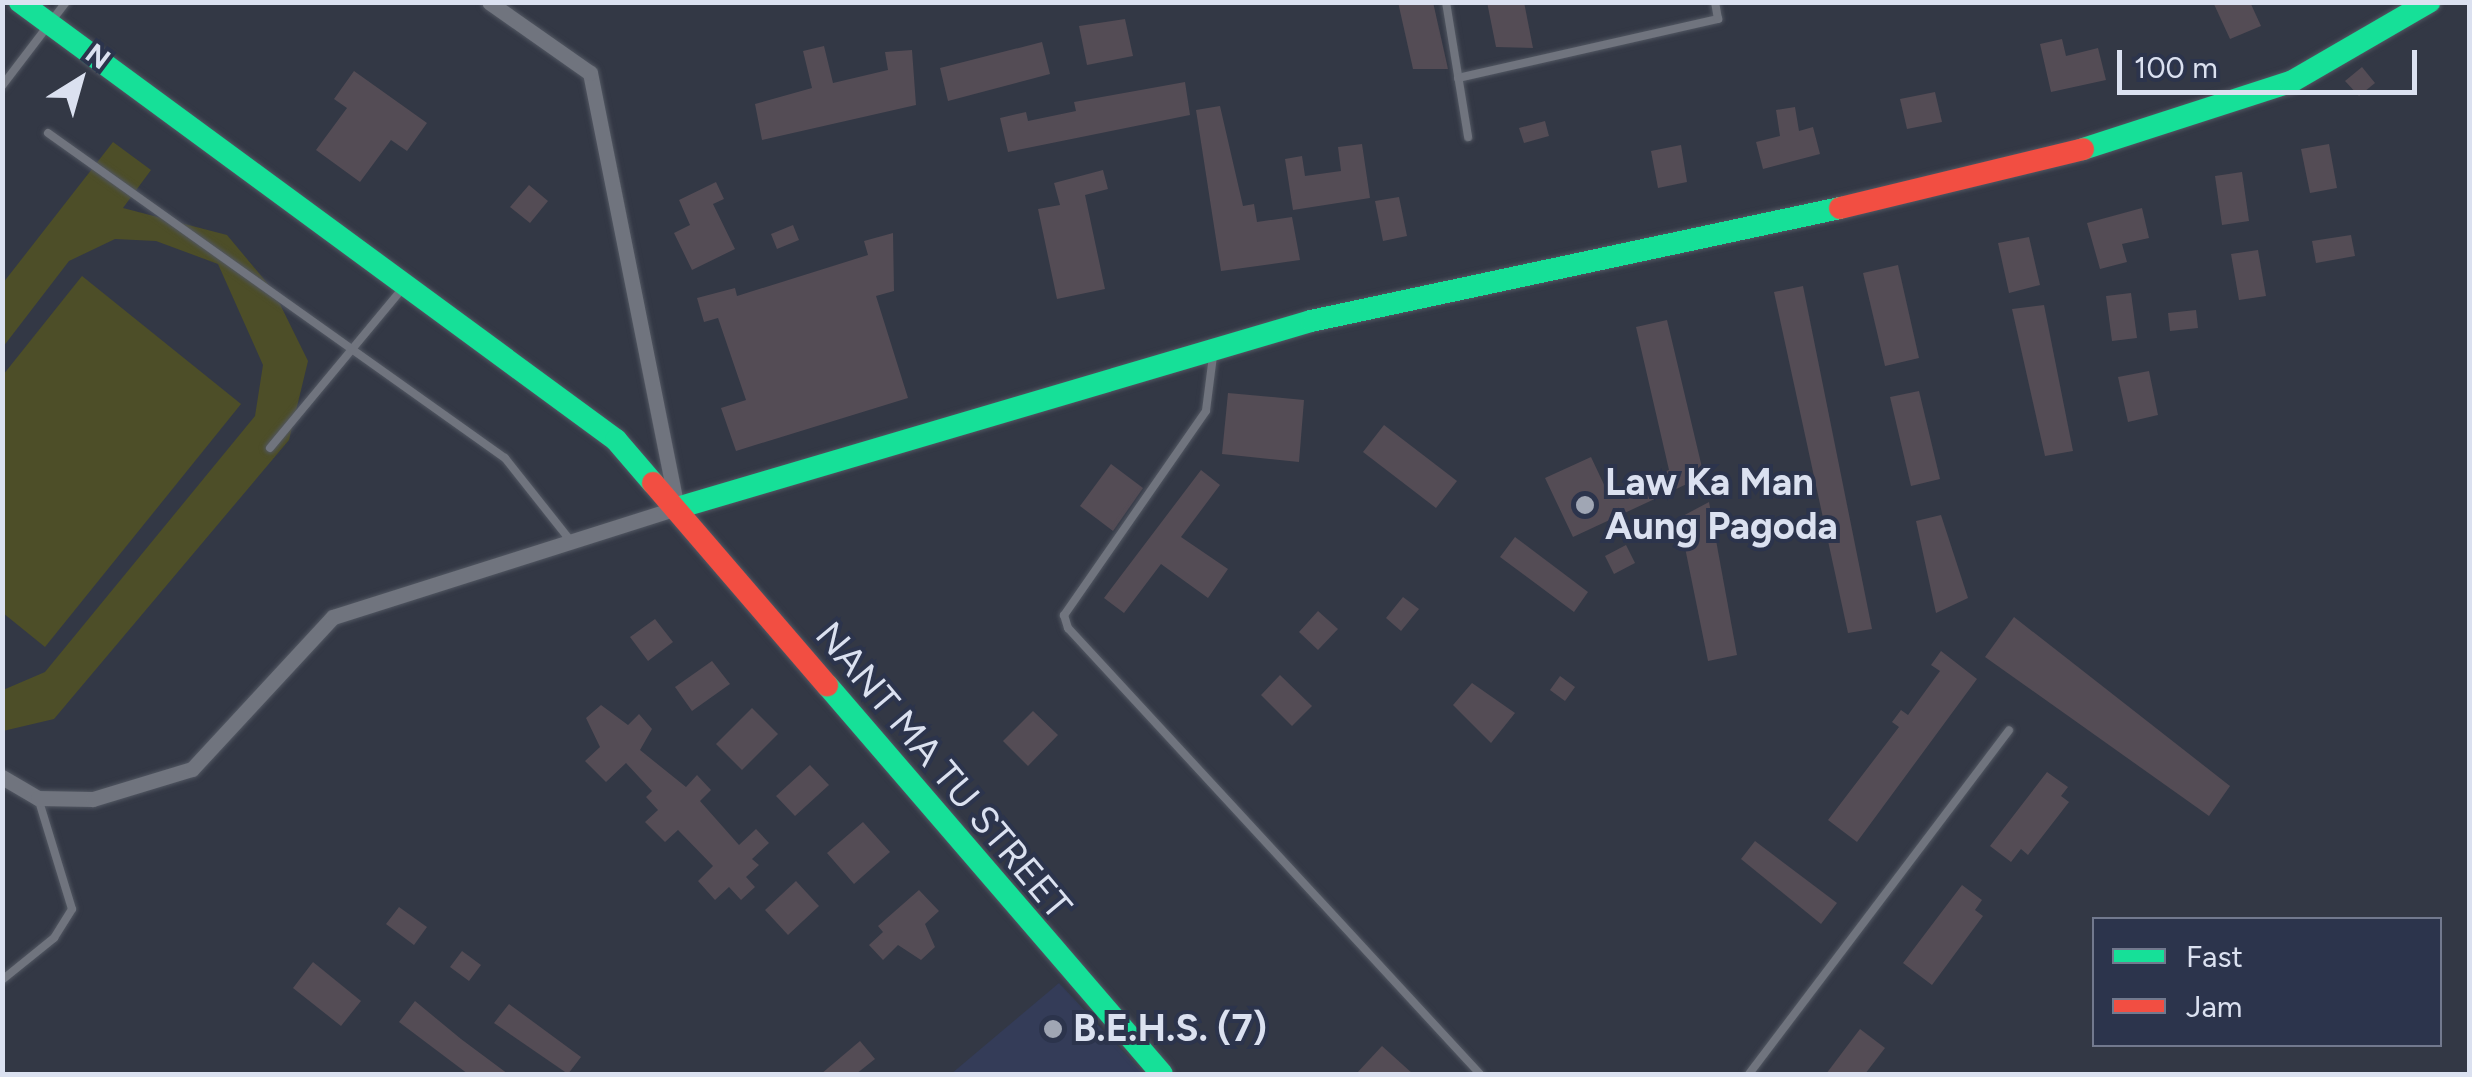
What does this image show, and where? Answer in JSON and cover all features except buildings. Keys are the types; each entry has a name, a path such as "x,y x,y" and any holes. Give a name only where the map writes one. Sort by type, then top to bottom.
{"street":[{"name":"NANT MA TU STREET","path":"20,2 616,440 1096,1008 1162,1074"},
{"path":"489,2 590,73 677,508"},
{"path":"2,777 38,798 93,799 192,769 334,617 570,540 1214,350 2023,169 2291,82 2429,2"}],"lane":[{"path":"2,86 66,2"},
{"path":"1446,2 1468,137"},
{"path":"1458,78 1718,19 1714,2"},
{"path":"48,133 352,342 505,458 570,540"},
{"path":"270,448 352,342 406,285"},
{"path":"1214,350 1206,410 1064,616 1068,628 1480,1074"},
{"path":"1749,1074 2010,730"},
{"path":"2,980 54,938 72,909 38,798"}],"shaded area":[{"name":"B.E.H.S. (7)","path":"1059,983 1144,1074 951,1074"}],"green space":[{"path":"113,142 151,170 123,208 227,235 273,290 308,361 289,440 54,719 3,731 3,690 45,672 255,416 263,365 218,264 156,241 115,239 69,261 3,347 3,283"},
{"path":"82,276 241,404 45,647 3,613 3,375"}],"traffic: fast":[{"path":"20,2 616,440 653,483"},
{"path":"2083,149 2291,82 2429,2"},
{"path":"677,508 1311,321 1840,208"},
{"path":"827,685 1162,1074"}],"traffic: jam":[{"path":"1840,208 2083,149"},
{"path":"653,483 827,685"}],"place":[{"name":"Law Ka Man Aung Pagoda","path":"1585,505"},
{"name":"B.E.H.S. (7)","path":"1053,1029"}]}
